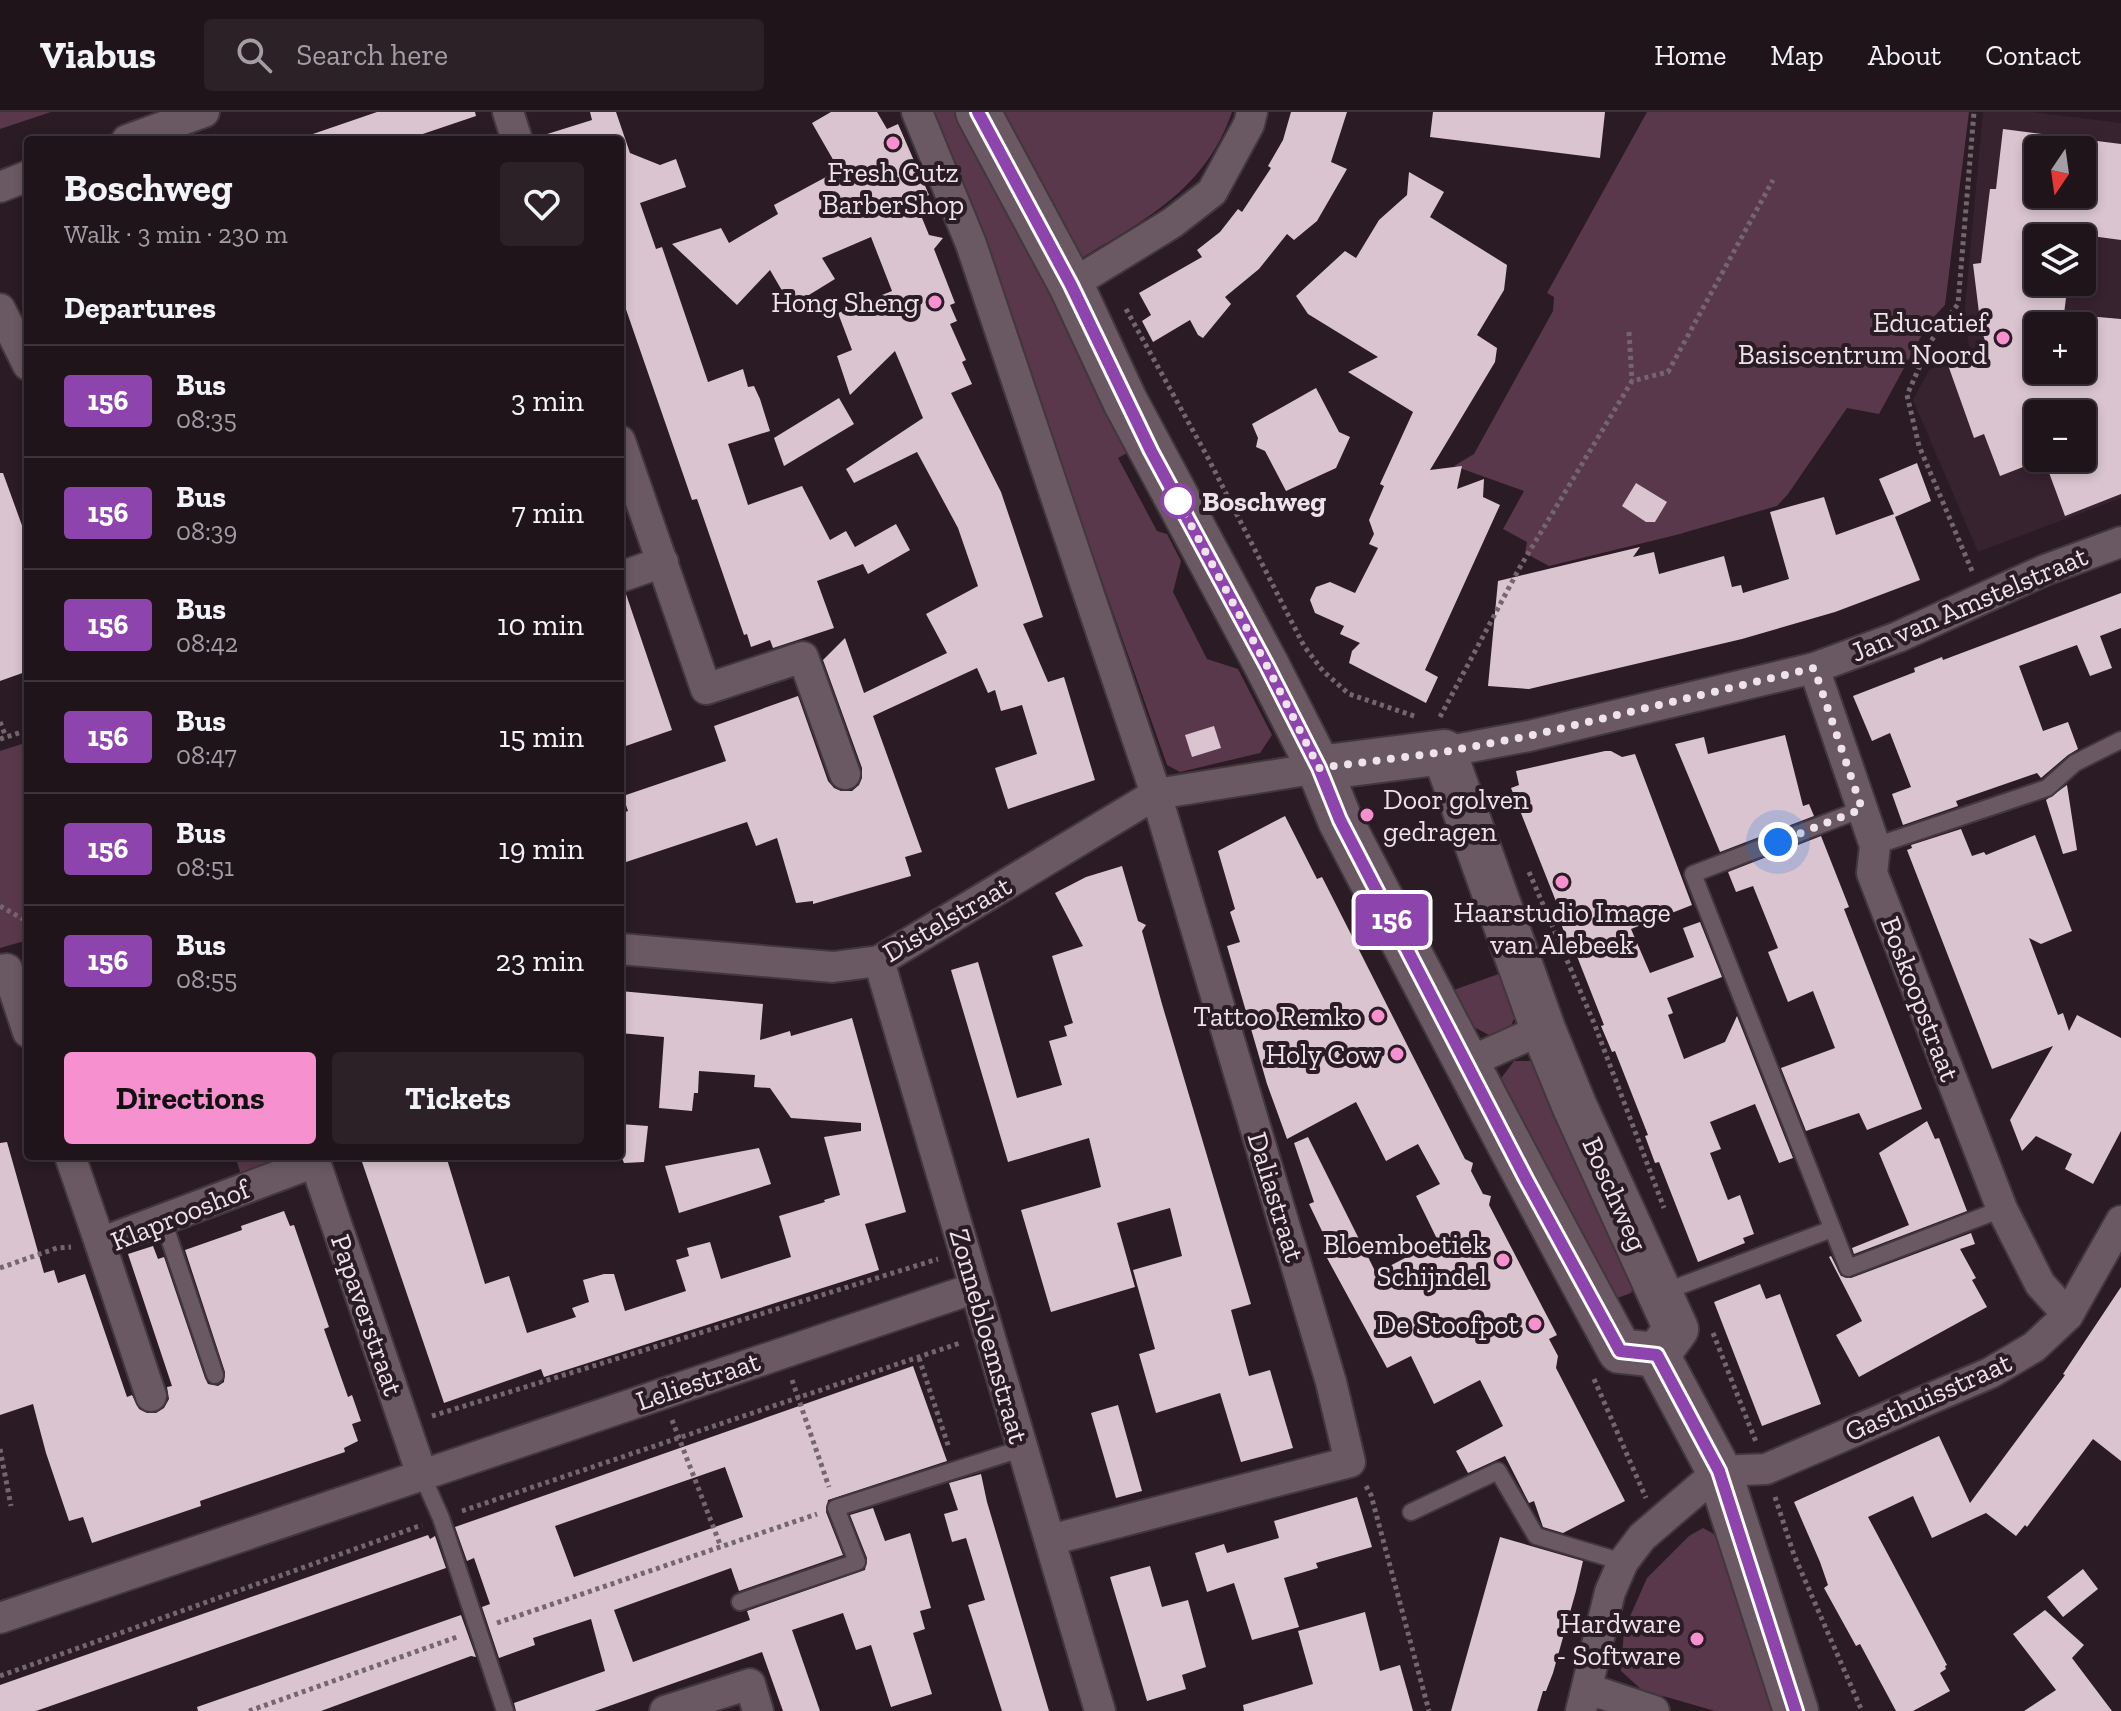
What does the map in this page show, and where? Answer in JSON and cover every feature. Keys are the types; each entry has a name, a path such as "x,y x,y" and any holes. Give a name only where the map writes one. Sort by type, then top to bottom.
{"street":[{"path":"138,136 204,112"},
{"path":"508,112 516,136"},
{"path":"917,112 971,244 1156,794 1319,768 1434,731"},
{"path":"978,112 1087,276 1125,401 1267,666 1319,768 1340,820 1620,1351 1657,1355 1719,1471 1796,1711"},
{"path":"1087,276 1172,223 1212,192 1249,124 1252,112"},
{"path":"0,187 24,178"},
{"path":"0,309 24,357"},
{"path":"624,452 706,689 803,657 845,774"},
{"name":"Jan van Amstelstraat","path":"1434,731 1529,736 1814,668 1898,637 2045,570 2121,542"},
{"path":"624,576 663,562"},
{"name":"Boskoopstraat","path":"1814,668 1875,846 1872,873 2002,1209 2040,1284 2068,1315"},
{"name":"Boschweg","path":"1434,731 1543,1029 1676,1288 1676,1329 1657,1355"},
{"name":"Distelstraat","path":"624,949 833,967 879,961 1156,794"},
{"name":"Daliastraat","path":"1156,794 1327,1367 1350,1462"},
{"name":"Zonnebloemstraat","path":"879,961 1100,1711"},
{"path":"0,970 7,969 24,1020"},
{"path":"1467,1063 1543,1029"},
{"path":"71,1160 100,1243"},
{"name":"Klaprooshof","path":"151,1396 100,1243 311,1160"},
{"name":"Papaverstraat","path":"314,1160 422,1475"},
{"name":"Gasthuisstraat","path":"1719,1471 1766,1469 1990,1373 2034,1347 2068,1315 2121,1221"},
{"name":"Leliestraat","path":"0,1618 975,1288"},
{"path":"1050,1540 1350,1462"},
{"path":"1654,1711 1585,1700 1610,1592 1623,1562 1642,1537 1719,1471"},
{"path":"665,1711 750,1684 758,1711"}],"lane":[{"path":"1875,846 2047,788 2075,763 2121,740"},
{"path":"1862,809 1693,874 1848,1268 2002,1209"},
{"path":"162,1217 215,1375"},
{"path":"1676,1288 1832,1229"},
{"path":"740,1602 857,1562 836,1508 1021,1449"},
{"path":"1411,1512 1498,1471 1536,1536 1623,1562"},
{"path":"422,1475 441,1518 505,1711"}],"path":[{"path":"1974,112 1958,304 1931,341 1907,395 1919,446 1983,598"},
{"path":"1632,381 1668,372 1773,180"},
{"path":"1087,276 1207,456 1304,646 1323,671 1349,694 1434,731 1520,567 1632,381 1629,332"},
{"path":"0,722 3,738 24,731"},
{"path":"1526,863 1594,1023 1665,1210"},
{"path":"0,906 24,920"},
{"path":"0,1268 57,1248 100,1243"},
{"path":"404,1425 964,1250"},
{"path":"1676,1288 1766,1469 1794,1555 1862,1711"},
{"path":"0,1676 441,1518 988,1334"},
{"path":"249,1711 836,1508 783,1352"},
{"path":"919,1358 956,1469"},
{"path":"663,1392 721,1547"},
{"path":"0,1449 11,1506"},
{"path":"1350,1462 1371,1495 1429,1711"}],"shaded area":[{"path":"0,112 51,112 0,129"},
{"path":"928,112 959,112 1136,448 1118,458 1157,531 1167,534 1181,561 1173,592 1207,659 1238,669 1272,735 1260,753 1180,772 1167,765 1015,323"},
{"path":"1001,112 1232,112 1206,162 1171,200 1080,259"},
{"path":"1647,112 1969,112 1945,305 1929,322 1879,414 1847,408 1777,506 1549,566 1525,553 1527,542 1503,529 1524,491 1454,466 1474,454 1553,311 1554,297 1547,293"},
{"name":"Educatief Basiscentrum Noord","path":"1983,112 2032,112 2121,123 2121,498 1978,552 1913,400 1929,370 1970,351 1964,317"},
{"path":"24,743 24,941 0,948 0,751"},
{"path":"1510,970 1517,1011 1511,1026 1489,1035 1470,1025 1445,993"},
{"path":"1514,1061 1537,1061 1640,1273 1631,1293 1612,1300 1499,1081"},
{"path":"236,1160 288,1160 243,1181"},
{"path":"1703,1528 1714,1534 1780,1711 1715,1711 1642,1690 1621,1671 1624,1630 1647,1578 1689,1536"}],"building":[{"path":"377,112 475,112 476,116 417,136 307,136"},
{"path":"590,112 616,112 630,153 660,165 676,159 686,187 640,203 656,249 662,247 708,382 743,369 748,387 754,386 760,399 770,431 728,444 748,505 802,486 830,540 846,531 855,547 896,524 910,550 868,574 863,564 817,581 834,628 773,648 770,640 751,647 747,634 744,635 697,499 692,500 624,304 624,136 544,136 592,120"},
{"path":"831,112 877,112 887,129 898,124 929,195 915,201 929,235 943,238 934,249 955,303 950,305 957,321 950,324 966,360 962,362 972,384 951,393 1001,492 1043,617 1023,624 1048,682 1064,677 1095,780 1008,809 995,768 1037,754 1022,705 1001,711 995,690 988,693 977,668 873,716 922,852 905,857 911,876 813,904 813,901 796,903 777,838 756,846 747,822 624,863 624,812 628,811 624,796 726,761 714,726 798,696 828,781 841,791 852,791 859,785 862,768 823,660 845,638 864,693 947,653 926,614 978,586 958,528 917,452 854,483 846,469 923,418 895,351 850,395 837,356 852,350 838,313 892,291 871,237 822,258 835,279 791,306 770,270 737,305 672,244 721,228 729,243 778,214 774,205 839,170 812,123"},
{"path":"1291,112 1347,112 1331,162 1347,169 1317,221 1294,240 1287,234 1259,269 1225,297 1231,304 1203,338 1190,320 1153,342 1142,321 1151,315 1139,293 1202,257 1197,250 1220,232 1238,209 1242,212 1271,168 1268,166 1283,140"},
{"path":"1433,112 1605,112 1600,158 1430,137"},
{"path":"2003,129 2058,136 2024,136 2024,208 2096,208 2096,141 2121,144 2121,240 2096,237 2096,224 2024,224 2024,296 2066,296 2064,312 2024,312 2024,384 2096,384 2096,317 2121,319 2121,494 2065,516 2049,472 2096,472 2096,400 2024,400 2024,467 2000,476 1984,434 1974,438 1948,365 1988,349 1981,329 1973,264 1981,263 1990,189 1996,189"},
{"path":"1409,172 1444,192 1430,217 1507,265 1504,290 1477,335 1497,348 1495,362 1430,470 1462,466 1457,489 1484,479 1483,497 1500,505 1425,670 1438,677 1426,703 1349,663 1352,651 1360,643 1340,634 1344,626 1315,613 1310,600 1316,587 1330,582 1355,593 1378,548 1369,544 1374,534 1369,520 1384,486 1380,484 1413,412 1348,372 1378,357 1308,314 1296,296 1345,251 1356,258 1379,220 1407,195"},
{"path":"1316,388 1339,432 1350,437 1336,468 1286,491 1265,451 1256,447 1258,438 1252,424"},
{"path":"839,398 854,424 784,466 774,438"},
{"path":"1917,463 1931,501 1895,517 1920,580 1835,612 1742,639 1529,689 1488,686 1498,581 1640,547 1633,557 1654,552 1659,574 1724,556 1732,587 1741,585 1743,593 1789,579 1770,512 1824,497 1836,535 1894,514 1879,479"},
{"path":"0,473 3,473 24,531 24,672 0,681"},
{"path":"1636,483 1667,502 1655,522 1646,522 1622,506"},
{"path":"2121,593 2121,628 2100,636 2112,668 2090,676 2077,645 2019,666 2043,731 2068,722 2078,749 2041,778 2037,773 1956,801 1958,806 1903,825 1892,794 1911,787 1890,733 1872,741 1853,696 1915,672 1914,668 1942,657 1943,660"},
{"path":"624,594 672,730 624,747"},
{"path":"1214,726 1221,748 1192,757 1185,735"},
{"path":"1785,735 1803,806 1809,804 1814,816 1720,852 1675,744 1704,737 1708,754"},
{"path":"1605,751 1622,757 1635,754 1692,905 1631,929 1650,973 1694,957 1683,928 1700,922 1722,977 1667,998 1673,1013 1668,1015 1684,1059 1725,1042 1737,1016 1793,1158 1779,1163 1755,1104 1710,1122 1721,1149 1710,1153 1728,1200 1740,1195 1754,1234 1743,1238 1745,1243 1698,1262 1659,1162 1655,1163 1645,1136 1648,1135 1615,1051 1612,1052 1601,1026 1604,1025 1571,941 1568,942 1558,916 1561,914 1511,788 1519,785 1516,771"},
{"path":"2067,785 2077,850 2063,854 2046,800"},
{"path":"1285,816 1317,879 1322,877 1465,1159 1473,1163 1471,1171 1483,1194 1491,1196 1489,1205 1557,1335 1549,1339 1558,1356 1556,1368 1625,1501 1563,1533 1543,1527 1534,1501 1529,1503 1505,1456 1468,1473 1456,1451 1503,1426 1480,1380 1434,1404 1411,1356 1387,1368 1327,1258 1333,1254 1309,1204 1314,1202 1294,1143 1308,1137 1376,1273 1438,1241 1416,1196 1440,1184 1418,1144 1386,1161 1356,1102 1287,1139 1267,1084 1227,946 1240,942 1230,912 1235,909 1218,851"},
{"path":"1961,829 1972,856 1984,852 1986,855 2035,835 2072,931 2041,944 2029,938 2058,1015 2063,1013 2069,1031 2077,1015 2121,1038 2121,1131 2093,1184 2065,1169 2072,1154 2036,1136 2022,1151 2010,1120 2053,1046 1992,1069 1907,850 1912,848 1911,845"},
{"path":"1821,836 1849,907 1844,909 1922,1109 1867,1130 1859,1113 1806,1131 1781,1068 1835,1048 1813,991 1788,1002 1768,952 1778,948 1753,886 1736,892 1728,872"},
{"path":"1122,866 1138,921 1146,925 1142,931 1162,1004 1251,1304 1231,1310 1249,1376 1270,1370 1293,1448 1241,1462 1220,1393 1156,1413 1139,1354 1155,1349 1133,1270 1182,1256 1170,1208 1117,1223 1135,1287 1051,1312 1021,1210 1101,1187 1089,1138 1008,1162 951,970 978,962 1017,1098 1062,1085 1049,1041 1067,1036 1064,1026 1073,1023 1052,956 1083,946 1055,893 1086,877"},
{"path":"624,991 763,1004 760,1040 790,1031 791,1036 852,1018 906,1212 865,1224 879,1270 544,1377 541,1369 444,1403 361,1160 447,1160 485,1284 509,1276 527,1333 576,1317 572,1308 589,1302 583,1280 604,1274 614,1274 625,1311 686,1291 676,1260 689,1256 687,1248 710,1242 721,1279 791,1257 779,1216 840,1195 824,1137 861,1131 861,1123 791,1118 770,1088 754,1087 755,1075 699,1071 698,1093 694,1093 692,1111 659,1108 664,1037 624,1033"},
{"path":"1927,1121 1935,1139 1939,1138 1967,1211 1854,1254 1852,1248 1909,1225 1879,1153"},
{"path":"624,1124 648,1126 644,1162 624,1163"},
{"path":"7,1142 44,1273 54,1270 58,1283 85,1274 127,1397 132,1395 139,1409 147,1413 156,1413 164,1408 169,1399 167,1387 172,1386 128,1254 153,1246 158,1259 164,1257 205,1378 208,1384 218,1386 224,1382 225,1372 185,1250 284,1211 290,1226 294,1225 329,1327 324,1329 348,1397 352,1395 361,1421 352,1424 358,1441 344,1448 345,1452 200,1501 201,1506 92,1543 83,1517 69,1521 33,1404 0,1415 0,1143"},
{"path":"759,1148 771,1184 679,1213 665,1166"},
{"path":"1971,1233 1975,1244 1960,1249 1987,1307 1859,1377 1836,1335 1862,1321 1829,1257 1841,1276 1851,1278"},
{"path":"1760,1284 1766,1299 1780,1294 1821,1404 1762,1426 1714,1302"},
{"path":"2121,1287 2121,1461 2093,1439 2027,1527 2025,1525 2016,1536 1986,1513 1932,1538 1913,1496 1868,1517 1947,1665 1940,1673 1950,1691 1913,1711 1896,1711 1860,1644 1856,1646 1824,1588 1828,1585 1820,1562 1794,1502 1939,1436 1970,1503 2065,1375"},
{"path":"913,1366 947,1461 828,1500 826,1512 843,1555 739,1591 731,1568 614,1610 633,1662 750,1620 747,1611 865,1570 867,1558 850,1515 873,1508 885,1541 910,1533 931,1608 920,1611 925,1629 913,1633 932,1694 891,1707 871,1645 856,1650 843,1613 792,1630 820,1711 783,1711 762,1652 595,1711 516,1711 514,1703 605,1671 591,1619 533,1638 535,1645 499,1658 482,1607 490,1604 474,1558 467,1561 455,1527","holes":["725,1467 743,1517 574,1577 555,1526"]},
{"path":"1118,1405 1142,1491 1116,1498 1091,1413"},
{"path":"981,1474 1049,1711 1002,1711 968,1605 985,1600 966,1538 952,1542 944,1514 958,1510 949,1483"},
{"path":"1357,1497 1372,1547 1316,1563 1318,1568 1284,1578 1299,1627 1252,1640 1234,1583 1207,1592 1195,1553 1224,1544 1227,1553 1279,1538 1274,1521"},
{"path":"428,1535 430,1539 435,1536 446,1568 36,1711 0,1711 0,1685"},
{"path":"1500,1537 1583,1561 1553,1673 1537,1711 1451,1711"},
{"path":"1150,1566 1162,1607 1188,1600 1206,1667 1182,1675 1186,1689 1147,1701 1110,1577"},
{"path":"2083,1569 2098,1589 2063,1617 2047,1597"},
{"path":"2045,1610 2084,1645 2072,1658 2112,1711 2024,1711 2056,1690 2013,1634"},
{"path":"1365,1612 1380,1671 1400,1665 1413,1711 1244,1711 1243,1705 1313,1684 1298,1631"},
{"path":"461,1615 476,1657 471,1656 321,1711 198,1711 197,1707"}],"bus line":[{"name":"156","path":"978,112 1071,285 1125,401 1267,666 1319,768 1340,820 1556,1235 1620,1351 1657,1355 1719,1471 1796,1711"}],"place":[{"name":"Fresh Cutz BarberShop","path":"893,143"},
{"name":"Hong Sheng","path":"935,302"},
{"name":"Educatief Basiscentrum Noord","path":"2003,338"},
{"name":"Boschweg","path":"1178,501"},
{"name":"Door golven gedragen","path":"1367,815"},
{"name":"Haarstudio Image van Alebeek","path":"1562,882"},
{"name":"Tattoo Remko","path":"1378,1016"},
{"name":"Holy Cow","path":"1397,1054"},
{"name":"Bloemboetiek Schijndel","path":"1503,1260"},
{"name":"De Stoofpot","path":"1535,1324"},
{"name":"Hardware - Software","path":"1697,1639"}],"route":[{"path":"1178,501 1319,768 1444,752 1529,736 1814,668 1862,809 1778,842"}]}
